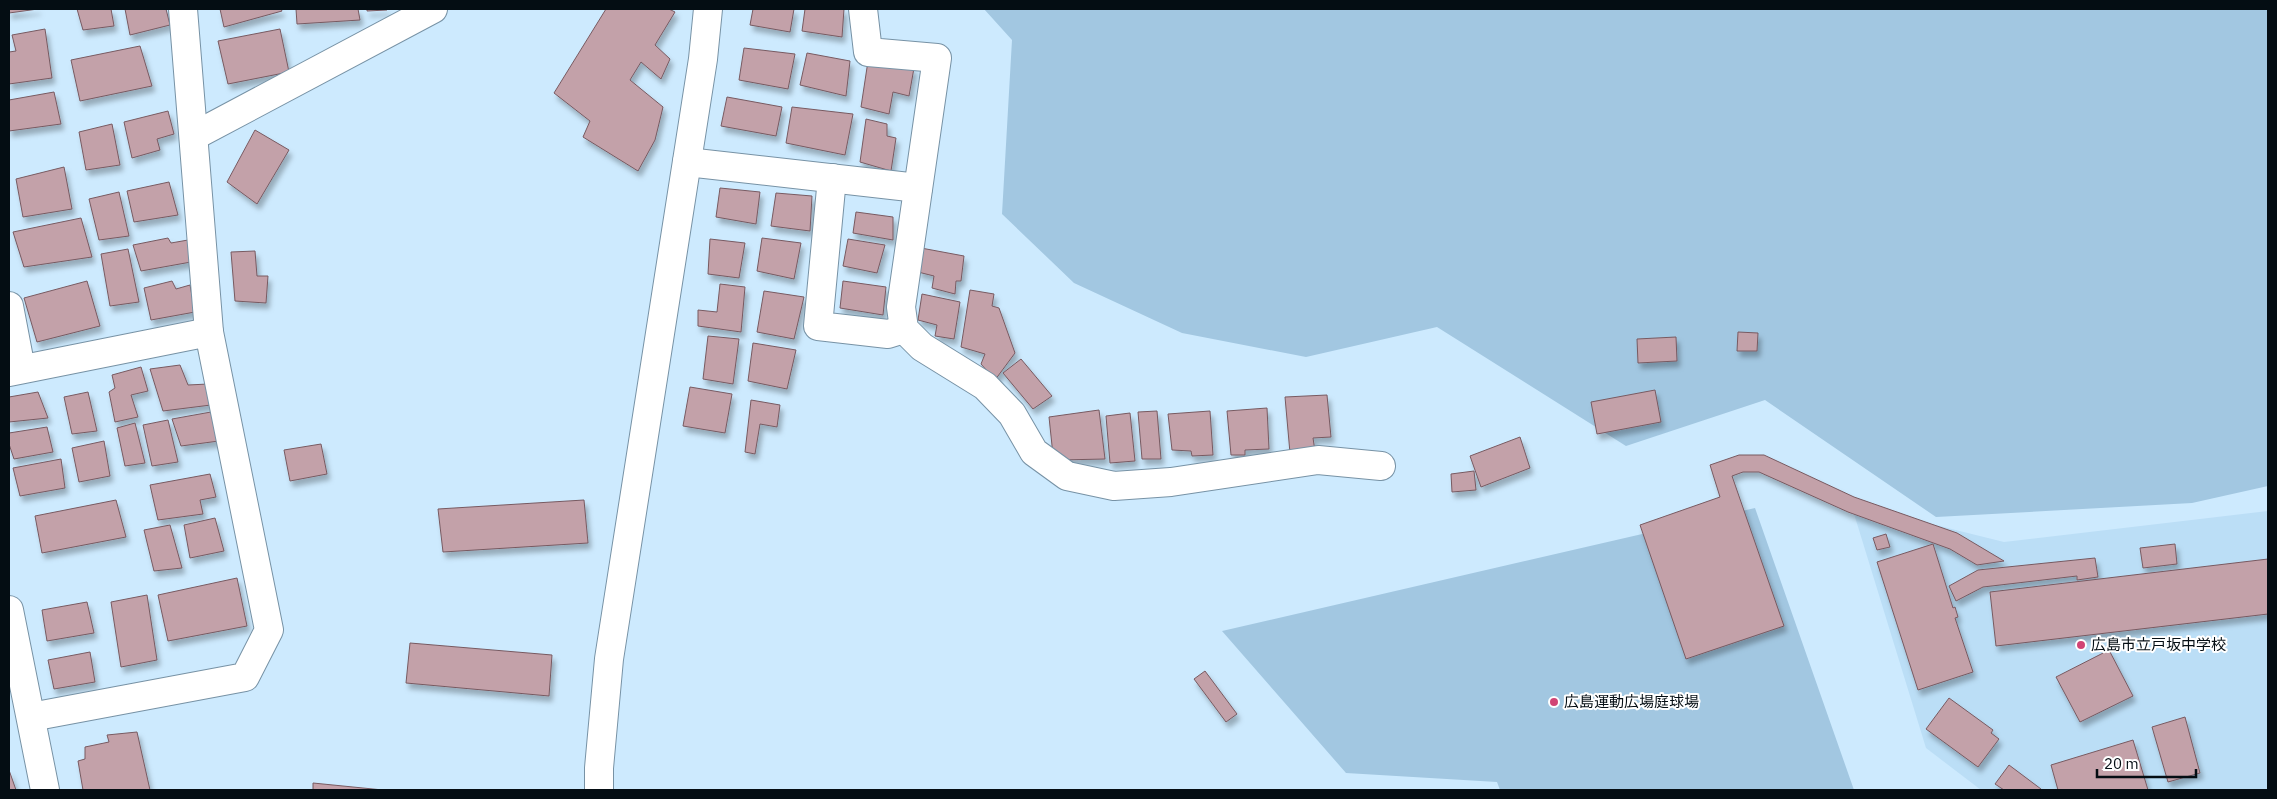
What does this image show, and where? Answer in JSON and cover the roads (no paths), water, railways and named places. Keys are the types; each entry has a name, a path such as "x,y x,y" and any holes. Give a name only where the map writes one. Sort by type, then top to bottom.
{"street":[{"path":"31,717 246,676 269,630 208,332 183,9"},
{"path":"194,136 433,9"},
{"path":"598,790 598,768 609,659 703,59 708,9"},
{"path":"863,9 868,52 938,58 901,307 904,329 922,347 985,386 1012,414 1034,452 1067,476 1114,486 1171,482 1318,460 1381,466"},
{"path":"687,162 918,188"},
{"path":"832,178 818,326 888,334 904,329"},
{"path":"9,306 15,371 208,332"},
{"path":"9,610 44,790"}],"place":[{"name":"広島市立戸坂中学校","path":"2081,645"},
{"name":"広島運動広場庭球場","path":"1554,702"}]}
